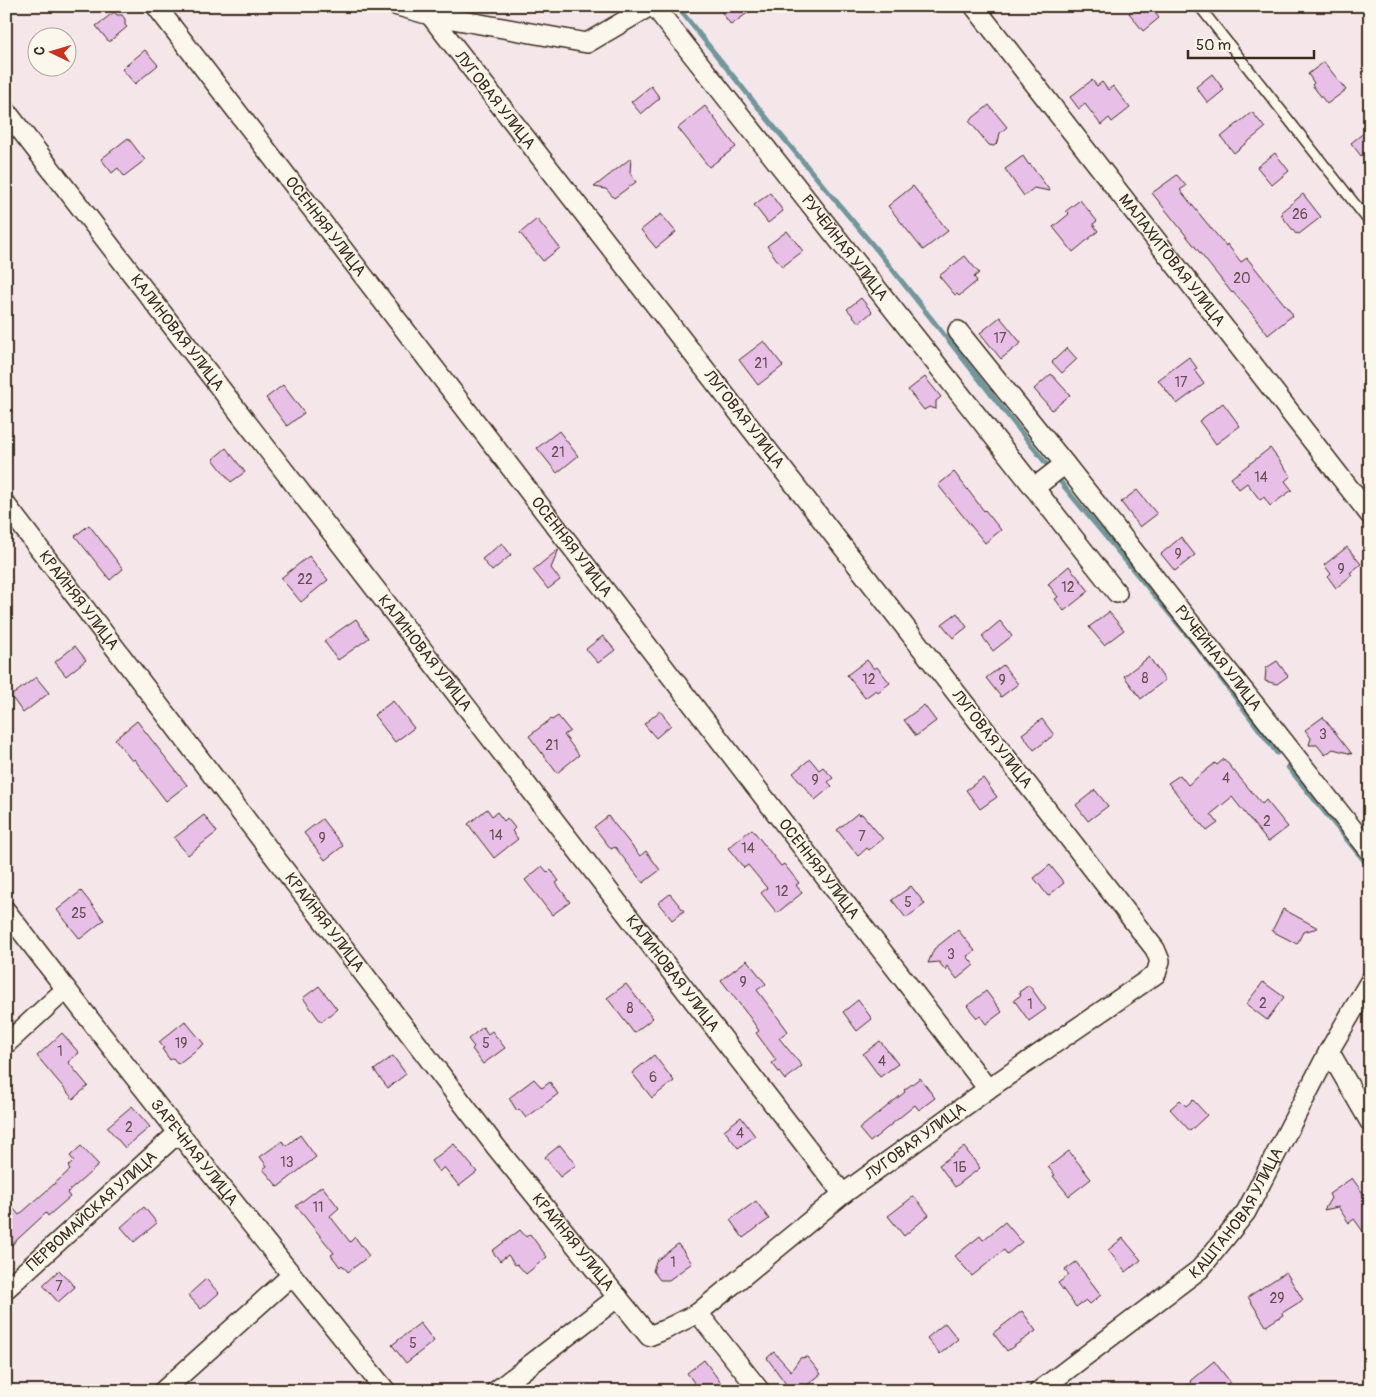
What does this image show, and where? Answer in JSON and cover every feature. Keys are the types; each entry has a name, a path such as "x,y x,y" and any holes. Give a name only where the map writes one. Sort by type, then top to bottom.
{"street":[{"name":"ОСЕННЯЯ УЛИЦА","path":"156,6 988,1089"},
{"path":"398,6 430,15 587,44 650,6"},
{"name":"РУЧЕЙНАЯ УЛИЦА","path":"654,6 1117,593"},
{"name":"МАЛАХИТОВАЯ УЛИЦА","path":"974,6 1370,515"},
{"name":"ЛУГОВАЯ УЛИЦА","path":"430,15 1155,949 1160,961 1156,974 988,1089 843,1194 698,1313 649,1336"},
{"name":"КАЛИНОВАЯ УЛИЦА","path":"6,111 843,1194"},
{"name":"РУЧЕЙНАЯ УЛИЦА","path":"958,331 1370,851"},
{"path":"1034,488 1065,464"},
{"name":"КРАЙНЯЯ УЛИЦА","path":"6,505 496,1147 649,1336"},
{"name":"ЗАРЕЧНАЯ УЛИЦА","path":"6,911 66,990 386,1391"},
{"name":"КАШТАНОВАЯ УЛИЦА","path":"1039,1391 1200,1269 1246,1212 1330,1051 1370,981"},
{"path":"6,1044 66,990"},
{"path":"1330,1051 1370,1122"},
{"name":"ПЕРВОМАЙСКАЯ УЛИЦА","path":"6,1289 179,1132"},
{"path":"163,1391 292,1275"},
{"path":"496,1391 618,1297"},
{"path":"698,1313 760,1391"}],"lane":[{"path":"1199,6 1370,223"}],"building":[{"path":"717,6 757,6 731,25"},
{"path":"1137,6 1150,6 1159,18 1143,31 1129,13"},
{"path":"114,12 117,15 122,15 127,27 109,42 96,26"},
{"path":"145,50 158,65 135,84 122,69"},
{"path":"1324,62 1346,90 1327,104 1312,85 1314,83 1308,74"},
{"path":"1212,74 1224,90 1208,103 1196,87"},
{"path":"1092,80 1097,86 1102,82 1108,90 1113,86 1130,108 1112,122 1109,118 1101,125 1085,104 1079,109 1070,97"},
{"path":"651,86 660,98 641,114 631,102"},
{"path":"989,105 1007,127 1000,133 998,142 994,146 989,145 969,121"},
{"path":"705,106 736,147 709,167 678,128"},
{"path":"1252,112 1265,128 1234,153 1221,137"},
{"path":"1370,128 1370,149 1361,156 1351,143"},
{"path":"128,138 145,160 124,176 118,168 112,173 101,159"},
{"path":"1275,153 1289,171 1272,185 1257,167"},
{"path":"1023,156 1050,191 1034,188 1024,196 1005,169"},
{"path":"631,158 630,173 636,182 614,198 606,189 594,187"},
{"path":"1177,175 1186,186 1180,190 1210,227 1241,262 1247,258 1293,315 1268,335 1152,193"},
{"path":"913,186 948,231 923,250 888,206"},
{"path":"770,193 783,211 768,223 754,205"},
{"path":"1303,194 1321,217 1299,234 1296,234 1281,215 1283,214 1281,212"},
{"path":"1080,200 1097,221 1093,224 1098,231 1073,252 1053,227 1069,214 1066,211"},
{"path":"661,214 676,232 656,248 641,230"},
{"path":"537,219 560,248 543,261 520,233"},
{"path":"787,231 803,251 782,267 767,246"},
{"path":"965,256 979,273 974,277 977,281 959,296 955,295 939,276"},
{"path":"861,298 872,312 859,323 847,309"},
{"path":"1000,317 1021,343 1001,359 980,333"},
{"path":"764,341 783,366 758,385 739,360"},
{"path":"1067,348 1077,359 1062,373 1052,362"},
{"path":"1189,357 1197,368 1194,370 1204,384 1177,404 1158,380"},
{"path":"1051,374 1070,395 1052,410 1034,389"},
{"path":"925,377 941,397 936,401 936,409 929,407 924,410 908,390"},
{"path":"283,385 304,413 287,426 266,398"},
{"path":"1223,403 1240,426 1216,444 1199,421"},
{"path":"559,431 578,456 557,473 537,448"},
{"path":"226,448 245,472 231,482 213,459"},
{"path":"1270,448 1291,476 1285,481 1292,490 1270,506 1264,497 1260,500 1247,483 1239,489 1231,478"},
{"path":"954,472 1001,530 985,543 938,485"},
{"path":"1137,490 1157,514 1140,527 1121,502"},
{"path":"89,525 123,569 110,580 75,536"},
{"path":"1181,537 1195,555 1175,571 1161,554"},
{"path":"502,543 511,555 492,571 482,559"},
{"path":"1347,547 1361,564 1350,573 1352,575 1336,588 1328,577 1331,574 1324,565"},
{"path":"559,549 551,568 560,580 548,589 533,570"},
{"path":"309,556 328,580 301,602 281,578"},
{"path":"1069,566 1089,591 1064,611 1055,599 1058,597 1048,584"},
{"path":"1109,612 1124,630 1104,645 1089,627"},
{"path":"957,613 967,627 953,638 942,624"},
{"path":"356,619 369,638 338,660 324,641"},
{"path":"1000,621 1012,636 993,651 982,636"},
{"path":"603,636 615,650 598,663 586,649"},
{"path":"75,646 86,660 66,676 55,662"},
{"path":"1149,657 1165,680 1141,699 1124,676"},
{"path":"867,660 874,669 877,667 890,683 878,692 876,690 865,698 847,675"},
{"path":"1277,661 1288,676 1277,684 1265,681 1266,668"},
{"path":"1003,665 1018,684 1001,697 986,678"},
{"path":"36,677 49,693 23,713 11,696"},
{"path":"393,701 414,728 395,742 374,715"},
{"path":"924,705 936,721 916,736 904,720"},
{"path":"660,711 671,725 656,738 644,724"},
{"path":"558,716 570,731 564,735 579,755 557,773 529,736 551,719"},
{"path":"1323,717 1352,754 1333,749 1325,755 1317,745 1309,745 1311,738 1305,730"},
{"path":"1042,719 1054,735 1034,750 1022,734"},
{"path":"137,721 187,785 166,801 134,759 132,761 115,739"},
{"path":"810,759 819,770 823,767 833,778 828,782 832,786 815,800 793,773"},
{"path":"1224,759 1262,804 1266,800 1288,827 1268,842 1232,797 1211,814 1218,823 1207,831 1168,783 1180,775 1188,785 1215,763 1217,765"},
{"path":"983,778 997,797 980,809 966,790"},
{"path":"1095,790 1108,806 1088,821 1076,805"},
{"path":"487,809 492,816 497,812 504,821 507,818 515,828 512,831 518,839 494,858 468,824"},
{"path":"858,813 862,814 883,839 869,850 867,848 858,856 837,830"},
{"path":"204,815 217,832 188,855 174,838"},
{"path":"608,816 640,856 646,851 660,870 643,883 615,847 611,849 594,827"},
{"path":"322,819 343,846 325,860 304,833"},
{"path":"752,829 781,866 784,864 799,883 796,885 802,893 777,913 761,893 767,888 748,865 744,868 728,848"},
{"path":"1050,865 1064,883 1048,896 1034,878"},
{"path":"542,866 548,873 551,870 559,881 556,883 570,902 552,915 525,880"},
{"path":"911,886 925,904 906,918 892,900"},
{"path":"81,891 104,920 80,939 57,910"},
{"path":"670,894 684,911 672,920 658,903"},
{"path":"1283,909 1318,928 1303,932 1297,944 1272,931"},
{"path":"958,930 975,951 967,956 974,965 957,979 947,966 945,970 939,962 928,963 934,949"},
{"path":"747,960 766,984 757,990 788,1031 779,1038 802,1066 785,1080 772,1063 776,1060 756,1033 759,1031 721,980"},
{"path":"1263,982 1284,997 1267,1020 1246,1004"},
{"path":"626,984 653,1018 634,1033 607,998"},
{"path":"1029,985 1046,1009 1029,1021 1014,1000 1021,995 1019,992"},
{"path":"319,986 337,1009 321,1022 303,998"},
{"path":"986,991 1002,1012 986,1024 980,1016 977,1018 967,1006"},
{"path":"858,1000 872,1019 857,1031 843,1012"},
{"path":"185,1021 204,1044 178,1064 173,1058 170,1060 159,1042"},
{"path":"483,1027 488,1034 492,1031 505,1048 483,1064 472,1049 474,1047 468,1039"},
{"path":"62,1033 79,1053 68,1062 88,1086 73,1099 37,1056"},
{"path":"880,1041 898,1064 880,1077 863,1054"},
{"path":"654,1055 674,1081 652,1098 632,1073"},
{"path":"393,1056 406,1074 388,1088 374,1070"},
{"path":"920,1078 935,1098 919,1110 915,1105 870,1142 859,1129"},
{"path":"534,1079 542,1088 550,1082 558,1094 526,1118 519,1109 517,1111 509,1098"},
{"path":"1180,1100 1186,1106 1193,1100 1207,1115 1190,1131 1170,1109"},
{"path":"132,1106 150,1127 125,1148 107,1127"},
{"path":"741,1117 755,1136 738,1148 724,1130"},
{"path":"300,1135 316,1157 278,1187 263,1169 267,1166 260,1157 282,1141 286,1146"},
{"path":"454,1144 477,1172 459,1186 444,1167 439,1172 431,1161"},
{"path":"560,1145 576,1165 560,1177 545,1157"},
{"path":"81,1146 99,1165 67,1193 70,1197 48,1216 46,1213 6,1250 6,1215 13,1208 19,1215 70,1170 68,1167 74,1161 70,1156"},
{"path":"964,1147 980,1168 955,1187 939,1165"},
{"path":"1069,1151 1091,1179 1069,1196 1048,1167"},
{"path":"1352,1178 1370,1203 1370,1241 1354,1219 1349,1223 1338,1207 1324,1210 1331,1198 1329,1194"},
{"path":"322,1186 339,1208 330,1216 350,1242 355,1237 369,1256 348,1272 342,1265 340,1267 331,1255 334,1253 296,1206"},
{"path":"914,1196 929,1215 904,1236 888,1216"},
{"path":"756,1201 769,1219 743,1238 730,1220"},
{"path":"144,1207 157,1223 134,1242 121,1227"},
{"path":"1005,1222 1022,1242 1007,1254 1004,1250 972,1276 955,1256 980,1236 983,1240"},
{"path":"520,1230 526,1237 530,1234 547,1257 526,1274 517,1264 515,1265 508,1255 500,1261 492,1251"},
{"path":"1123,1238 1141,1260 1126,1272 1108,1250"},
{"path":"678,1244 692,1263 669,1280 660,1280 653,1271 656,1261"},
{"path":"1076,1262 1101,1295 1090,1304 1086,1300 1076,1307 1058,1283 1069,1275 1065,1270"},
{"path":"59,1270 75,1287 58,1302 43,1285"},
{"path":"1286,1272 1303,1300 1266,1326 1248,1297"},
{"path":"206,1279 219,1293 201,1309 188,1295"},
{"path":"1022,1311 1036,1331 1007,1351 993,1333"},
{"path":"420,1323 434,1341 406,1363 392,1345"},
{"path":"945,1323 958,1339 940,1354 927,1338"},
{"path":"774,1352 791,1371 800,1358 807,1357 821,1374 800,1391 791,1391 767,1358"},
{"path":"704,1360 727,1391 700,1391 687,1373"},
{"path":"1214,1361 1230,1382 1218,1391 1181,1391 1191,1383 1190,1381"}],"waterway":[{"path":"680,10 877,250 1067,490 1198,648 1277,753"},
{"path":"1288,767 1370,868"}]}
